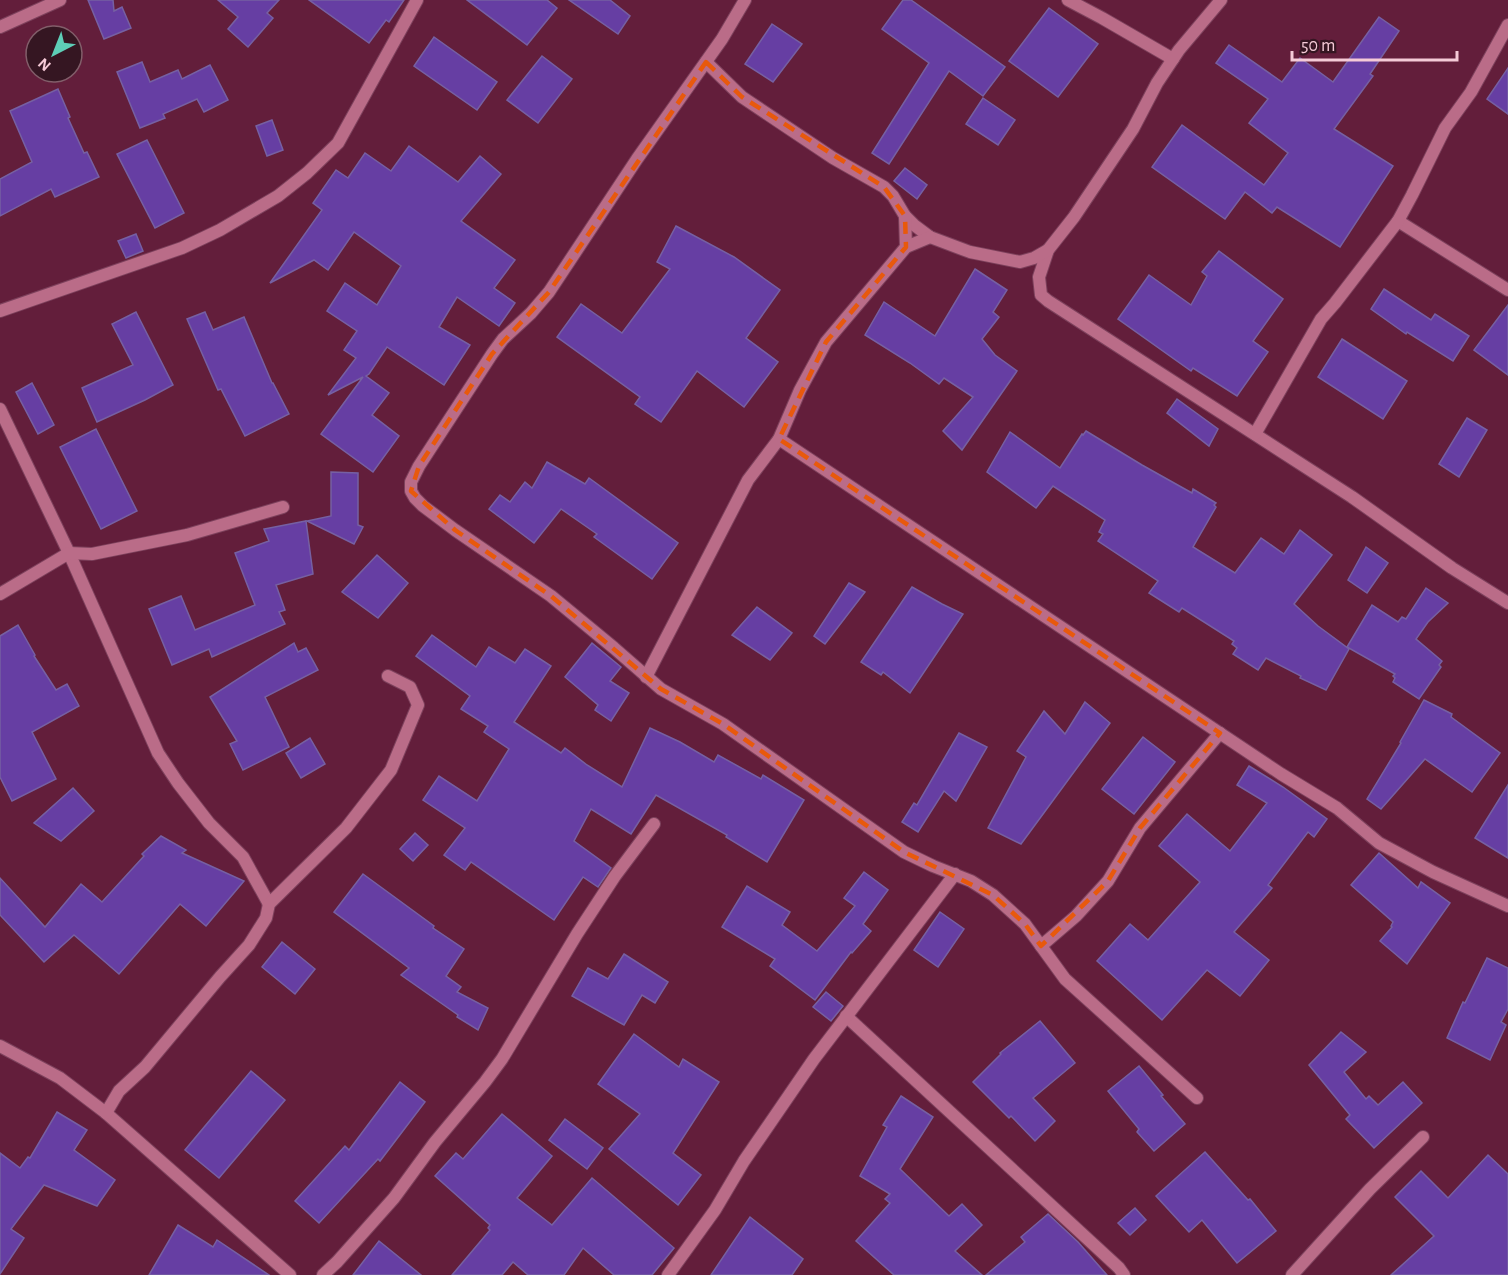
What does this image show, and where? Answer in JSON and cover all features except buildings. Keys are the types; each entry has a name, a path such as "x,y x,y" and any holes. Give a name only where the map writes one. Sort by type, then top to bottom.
{"street":[{"path":"0,27 60,0"},
{"path":"0,311 182,248 220,230 278,196 307,174 338,143 417,0"},
{"path":"745,0 722,39 637,159 549,292 531,313 503,339 462,398 411,482 411,491 423,506 551,597 661,689 723,724 904,852 971,880 993,895 1025,924 1065,979 1197,1098"},
{"path":"1068,0 1173,59"},
{"path":"1221,0 1173,59 1133,129 1074,217 1048,250 1039,277 1041,294 1048,301 1352,497 1452,568 1508,603"},
{"path":"1255,434 1321,319 1398,220 1444,128 1471,92 1508,25"},
{"path":"706,62 742,98 832,158 884,187 893,196 905,216 930,237 969,252 1020,262 1034,258 1048,250"},
{"path":"905,216 906,247"},
{"path":"1398,220 1508,290"},
{"path":"646,676 748,480 779,439 800,390 826,342 906,247 930,237"},
{"path":"1020,262 1039,277"},
{"path":"0,409 69,553 158,753 209,823 243,857 269,904"},
{"path":"779,439 1281,774 1337,808 1379,843 1433,872 1508,906"},
{"path":"0,594 69,553 92,554 187,536 283,507"},
{"path":"106,1113 119,1090 145,1067 249,945 266,918 269,904 346,828 391,770 418,705 410,687 388,676"},
{"path":"1041,946 1076,916 1108,881 1140,828 1220,732"},
{"path":"323,1275 394,1198 435,1142 502,1059 577,934 615,876 654,824"},
{"path":"668,1275 715,1210 744,1161 814,1059 955,874"},
{"path":"846,1016 1124,1275"},
{"path":"0,1046 60,1078 106,1113 290,1275"},
{"path":"1292,1275 1370,1189 1423,1137"}],"highlighted area":[{"path":"706,62 742,97 884,187 905,216 906,247 826,342 779,439 1220,733 1140,828 1108,881 1041,946 1025,924 993,895 904,852 723,724 661,689 551,596 455,530 411,491 419,466 492,354 549,292"}]}
